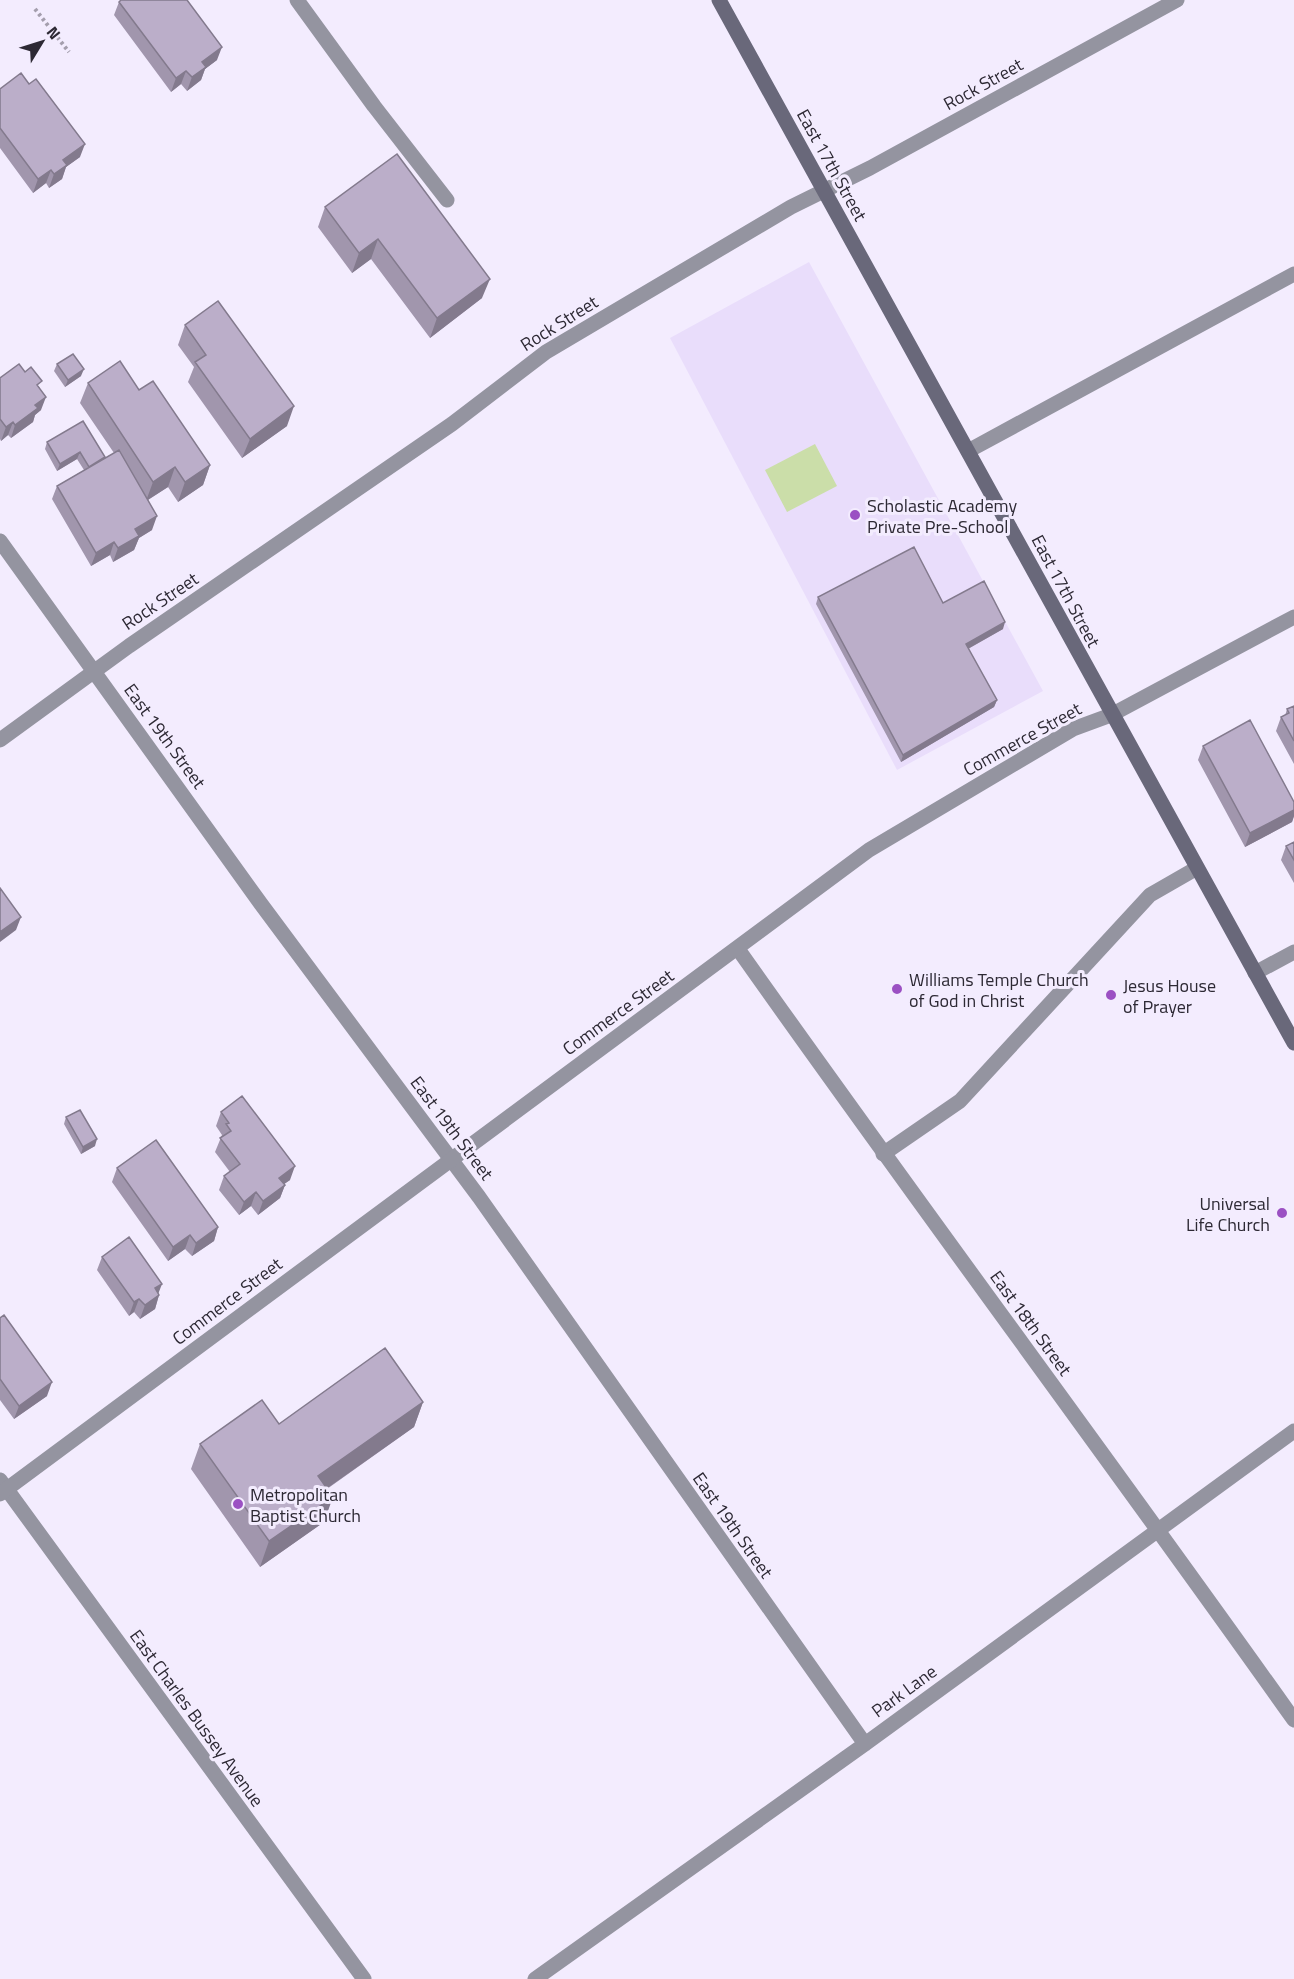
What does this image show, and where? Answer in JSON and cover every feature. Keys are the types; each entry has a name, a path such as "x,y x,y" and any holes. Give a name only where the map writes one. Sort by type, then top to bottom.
{"main road":[{"name":"East 17th Street","path":"719,0 1111,715 1294,1043"}],"street":[{"path":"297,0 374,106 447,200"},
{"name":"Rock Street","path":"0,740 94,671 452,424 546,352 823,191 1177,0"},
{"path":"968,451 1294,274"},
{"name":"East 19th Street","path":"0,541 268,913 451,1160 865,1744"},
{"name":"Commerce Street","path":"2,1488 738,949 869,850 1073,729 1111,715 1294,617"},
{"path":"883,1154 960,1101 1150,896 1197,868"},
{"name":"East 18th Street","path":"738,949 883,1154 1159,1528 1294,1720"},
{"path":"1255,974 1294,952"},
{"name":"Park Lane","path":"536,1979 865,1744 1294,1431"},
{"name":"East Charles Bussey Avenue","path":"2,1488 364,1979"}],"path":[{"path":"35,9 69,52"}],"shaded area":[{"name":"Scholastic Academy Private Pre-School","path":"809,262 1043,691 897,770 670,338"}],"green space":[{"path":"815,444 837,486 787,512 765,470"}],"building":[{"path":"121,0 187,0 222,47 202,62 206,67 192,77 186,71 176,78 119,2"},
{"path":"21,73 29,84 36,79 85,144 63,160 67,165 54,174 51,170 38,179 0,128 0,89"},
{"path":"397,154 490,279 437,318 378,239 359,253 325,207"},
{"path":"218,301 294,406 250,439 195,362 206,355 185,325"},
{"path":"73,354 84,369 68,380 57,364"},
{"path":"120,361 139,390 153,381 210,465 185,482 175,467 153,482 88,383"},
{"path":"19,364 25,372 31,367 42,381 37,385 46,397 35,405 38,408 15,425 13,422 6,427 0,419 0,378"},
{"path":"83,421 105,457 89,467 80,452 60,464 47,442"},
{"path":"119,450 157,516 135,529 139,536 118,548 114,542 96,553 57,486"},
{"name":"Scholastic Academy Private Pre-School","path":"914,547 943,603 984,581 1005,622 966,644 997,700 903,755 818,597"},
{"path":"1294,706 1294,741 1281,717 1289,713 1287,709"},
{"path":"1250,720 1294,802 1294,810 1250,833 1203,746"},
{"path":"1294,842 1294,860 1286,846"},
{"path":"0,888 21,917 0,932"},
{"path":"242,1096 295,1166 279,1178 285,1185 263,1201 256,1192 244,1202 224,1176 240,1164 220,1138 231,1131 226,1124 229,1123 221,1112"},
{"path":"80,1110 97,1139 83,1147 66,1117"},
{"path":"156,1140 218,1227 196,1243 190,1235 173,1247 117,1168"},
{"path":"129,1237 162,1284 155,1288 159,1295 145,1305 139,1299 134,1302 102,1257"},
{"path":"4,1315 52,1382 19,1406 0,1379 0,1318"},
{"path":"385,1348 423,1402 318,1476 333,1497 269,1541 200,1444 262,1400 279,1424"}],"place":[{"name":"Scholastic Academy Private Pre-School","path":"855,515"},
{"name":"Williams Temple Church of God in Christ","path":"897,989"},
{"name":"Jesus House of Prayer","path":"1111,995"},
{"name":"Universal Life Church","path":"1282,1213"},
{"name":"Metropolitan Baptist Church","path":"238,1504"}]}
